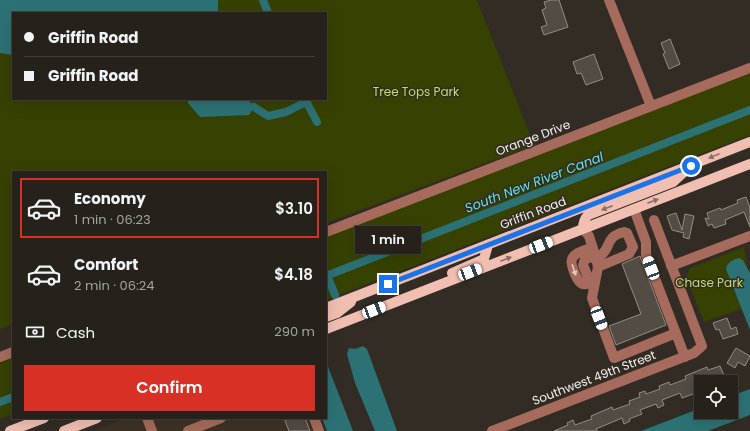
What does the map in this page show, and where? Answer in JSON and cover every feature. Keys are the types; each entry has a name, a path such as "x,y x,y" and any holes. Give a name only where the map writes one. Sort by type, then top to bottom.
{"main road":[{"name":"Griffin Road","path":"327,308 750,142"},
{"path":"327,329 750,164"},
{"path":"583,228 585,218 673,182 691,166"},
{"path":"386,305 401,294 484,259 488,245"},
{"path":"327,317 337,313 359,296"},
{"path":"10,431 41,419"},
{"path":"64,431 94,419"}],"street":[{"path":"609,0 651,106"},
{"name":"Orange Drive","path":"327,232 750,68"},
{"path":"634,209 646,242 646,256 685,356"},
{"path":"654,220 671,266 750,236"},
{"path":"583,228 584,238 593,258 592,298 614,358 676,333"},
{"path":"593,258 574,256 572,260 572,264 580,283 584,284 593,282"},
{"name":"Southwest 49th Street","path":"492,431 694,353 702,346 671,266"},
{"path":"0,358 12,352"},
{"path":"147,419 152,431"},
{"path":"188,431 196,422 215,419"},
{"path":"314,419 319,431"}],"shaded area":[{"path":"123,419 319,419 324,431 93,431"}],"green space":[{"name":"Tree Tops Park","path":"0,0 477,0 534,145 327,223 327,171 12,171 12,324 0,329"},
{"path":"750,73 750,135 327,300 327,237"},
{"name":"Chase Park","path":"744,247 747,265 743,260 729,278 742,309 704,322 686,278 690,268"},
{"path":"12,358 12,414 0,419 0,363"}],"water":[{"path":"0,0 218,0 218,12 12,12 12,55 0,53"},
{"path":"188,100 249,100 254,107 249,115 200,117 188,103"},
{"path":"739,258 743,260 750,273 750,330 726,269 729,263"},
{"path":"363,346 367,349 397,431 375,431 355,383 347,354 349,348 355,349"},
{"path":"327,364 353,431 327,431 322,419 327,419"},
{"path":"750,389 750,415 708,431 641,431 694,411 694,419 738,419 738,393"}],"building":[{"path":"559,0 568,27 544,35 541,27 547,25 542,10 546,8 544,2"},
{"path":"670,39 680,64 669,69 663,54 665,53 661,43"},
{"path":"594,54 603,79 586,85 581,73 577,74 573,62"},
{"path":"746,197 750,208 750,227 744,212 725,220 726,224 714,228 712,224 708,226 705,218 709,219 707,213 720,208 721,210 738,203 737,200"},
{"path":"676,213 682,230 685,214 694,216 689,239 683,237 684,233 672,230 667,216"},
{"path":"640,256 666,325 616,345 609,326 641,314 622,264"},
{"path":"727,318 731,329 736,327 738,334 723,339 719,329 716,330 713,323"},
{"path":"736,348 750,356 745,366 738,362 735,368 727,363"},
{"path":"720,366 724,375 694,375 694,394 682,398 680,393 662,400 664,405 658,408 656,404 640,410 642,414 629,419 630,421 624,424 622,418 596,429 597,431 554,431 568,425 567,423 573,420 575,425 592,419 591,416 612,407 613,410 630,404 629,401 640,397 639,393 645,391 646,394 660,389 659,386 669,382 670,385 686,379 685,376 707,367 708,370"},
{"path":"284,419 305,419 310,431 289,431"}],"waterway":[{"path":"263,0 268,12"},
{"path":"306,100 317,122"},
{"path":"254,107 268,116 286,112 306,102"},
{"name":"South New River Canal","path":"327,276 750,110"},
{"path":"327,275 335,295"},
{"name":"South New River Canal","path":"0,402 12,397"}],"route":[{"path":"388,284 691,166"}]}
